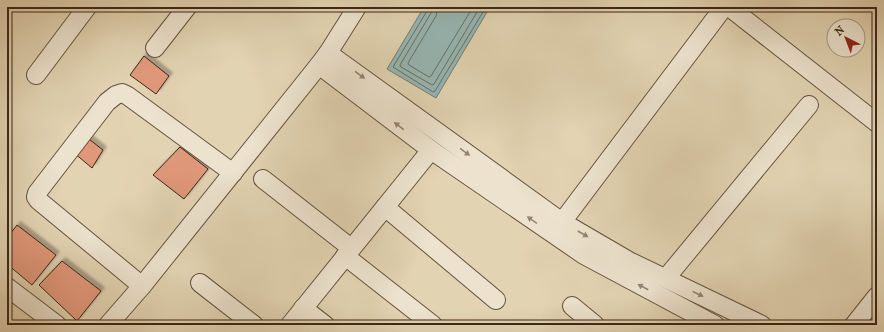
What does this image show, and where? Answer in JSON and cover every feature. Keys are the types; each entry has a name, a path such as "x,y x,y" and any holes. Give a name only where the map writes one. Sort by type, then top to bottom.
{"street":[{"path":"36,74 88,7"},
{"path":"155,48 187,7"},
{"path":"108,325 142,286 323,59 357,7"},
{"path":"562,222 724,7"},
{"path":"729,7 877,123"},
{"path":"323,59 430,150 584,256 714,325"},
{"path":"323,59 562,222 629,261 762,325"},
{"path":"142,286 36,197 36,193 107,102 116,95 122,93 128,96 233,173"},
{"path":"666,278 809,105"},
{"path":"290,325 430,150"},
{"path":"263,179 433,325"},
{"path":"385,206 496,300"},
{"path":"200,283 254,325"},
{"path":"7,287 56,325"},
{"path":"854,325 877,296"},
{"path":"572,306 596,325"},
{"path":"304,308 325,325"}],"water":[{"path":"424,7 490,7 436,98 387,69"}],"building":[{"path":"144,56 169,76 156,94 130,75"},
{"path":"85,136 103,150 92,168 73,152"},
{"path":"180,147 208,169 184,199 153,175"},
{"path":"17,225 56,255 32,285 7,264 7,238"},
{"path":"62,261 101,291 77,321 39,285"}]}
